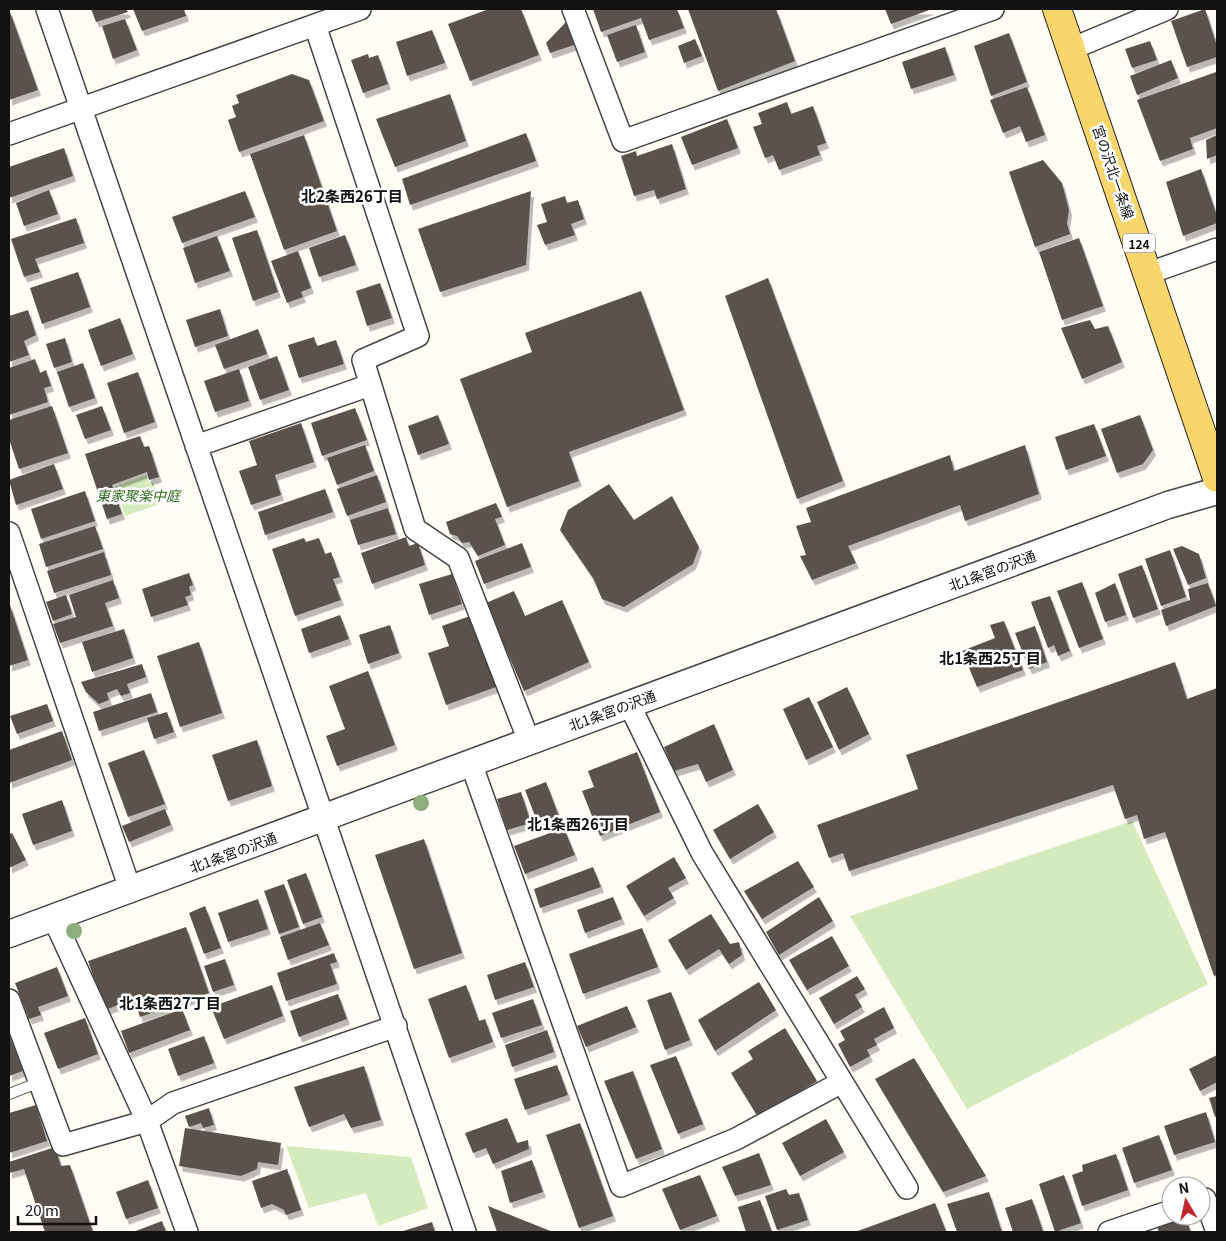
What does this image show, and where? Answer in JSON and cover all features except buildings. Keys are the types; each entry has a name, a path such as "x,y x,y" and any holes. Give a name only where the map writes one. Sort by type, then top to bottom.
{"main road":[{"name":"宮の沢北一条線","path":"1057,9 1149,273 1217,478"}],"street":[{"path":"47,9 465,1232"},
{"path":"9,134 360,9"},
{"path":"573,9 623,141 993,9"},
{"path":"1071,49 1167,9"},
{"path":"315,25 418,336 363,360 370,385 415,529 458,558 529,741"},
{"path":"1149,273 1217,249"},
{"path":"196,446 370,385"},
{"name":"北1条宮の沢通","path":"9,934 1168,505 1217,491"},
{"path":"9,533 130,889"},
{"path":"629,704 702,853 907,1188"},
{"path":"471,763 621,1186 736,1139 842,1082"},
{"path":"53,918 147,1121 187,1232"},
{"path":"9,1000 63,1145 147,1121 173,1103 396,1026"},
{"path":"1211,1209 1217,1232"},
{"path":"1109,1232 1161,1214"}],"lane":[{"path":"9,1094 40,1082"}],"green space":[{"name":"東家聚楽中庭","path":"146,475 149,482 153,481 160,504 125,516 116,486"},
{"path":"1132,821 1208,984 967,1109 850,916"},
{"path":"286,1146 411,1157 428,1208 378,1226 366,1193 309,1208"}],"district":[{"name":"北2条西26丁目","path":"352,195"},
{"name":"北1条西25丁目","path":"990,657"},
{"name":"北1条西26丁目","path":"578,823"},
{"name":"北1条西27丁目","path":"170,1002"}]}
